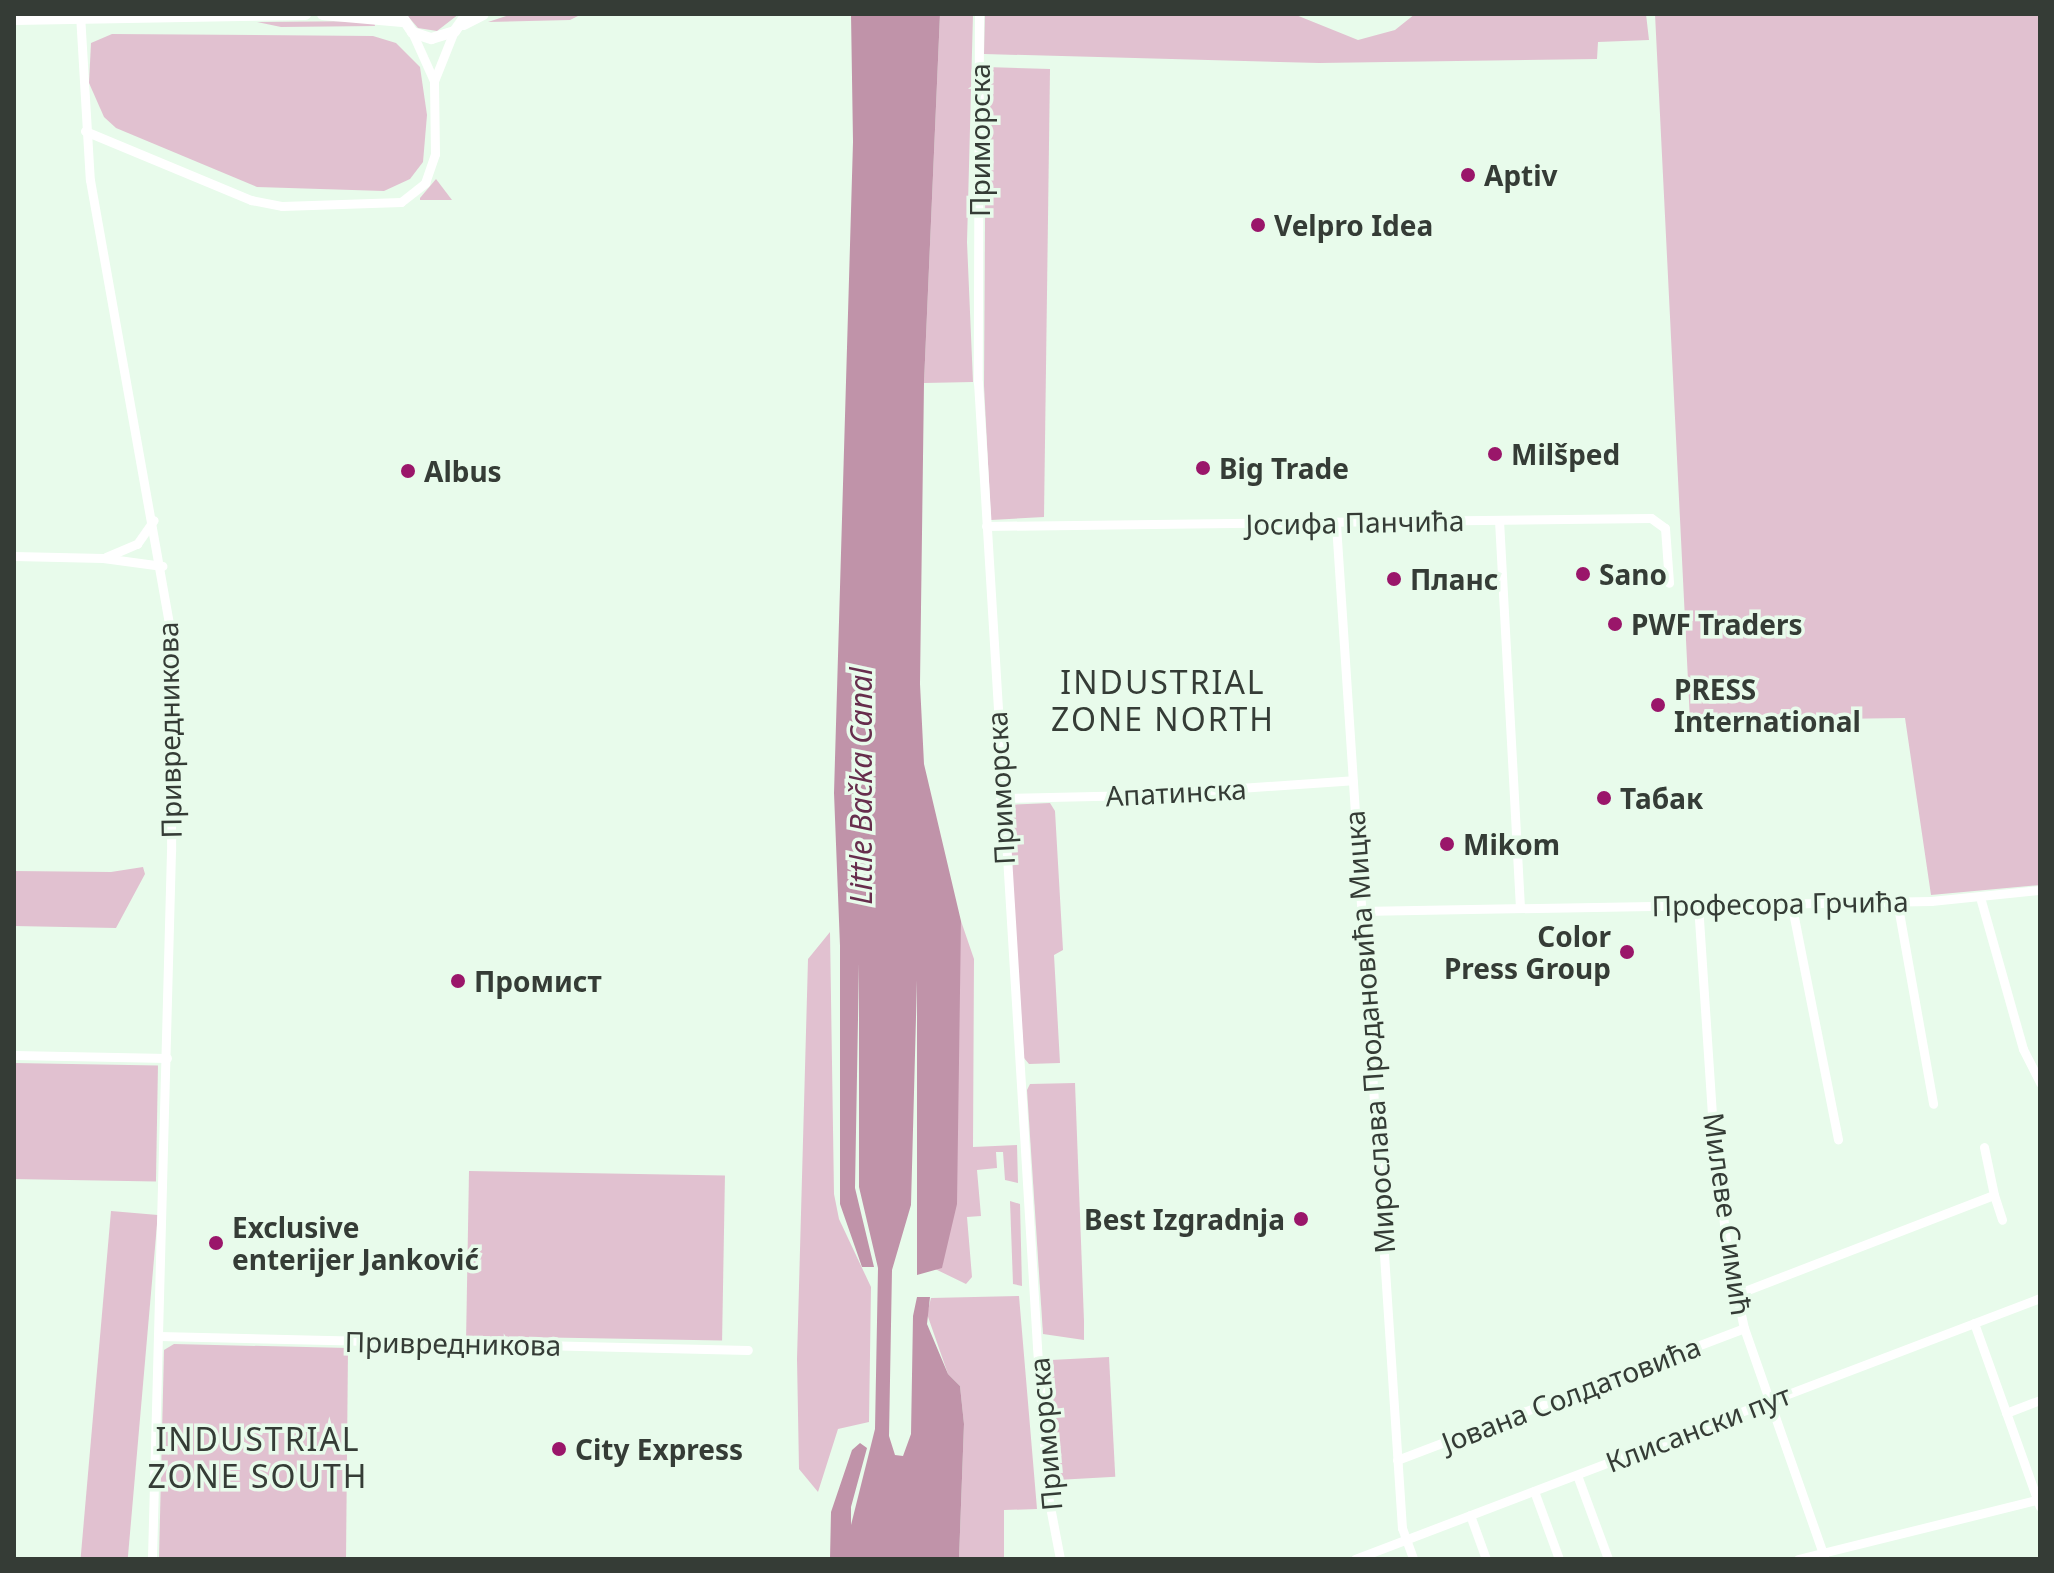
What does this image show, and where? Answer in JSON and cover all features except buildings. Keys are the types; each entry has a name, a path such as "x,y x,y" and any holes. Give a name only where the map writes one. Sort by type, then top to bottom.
{"main road":[{"path":"14,19 305,14"},
{"path":"322,14 401,18 412,32 431,38 483,14"},
{"path":"456,29 466,14"}],"street":[{"name":"Привредникова","path":"80,14 85,131 102,262 162,566 172,750 167,1058 152,1559"},
{"name":"Приморска","path":"979,14 978,382 1000,798 1048,1496 1060,1559"},
{"path":"85,131 251,200 282,206 387,205 413,195 431,171 434,81 456,29"},
{"path":"412,32 434,81"},
{"name":"Јосифа Панчића","path":"986,526 1651,518 1665,528 1669,583"},
{"path":"103,558 137,544 154,520"},
{"path":"1499,520 1520,907"},
{"name":"Мирослава Продановића Мицка","path":"1336,524 1397,1460 1406,1540 1413,1559"},
{"path":"14,556 103,558 162,566"},
{"name":"Апатинска","path":"1000,798 1140,795 1352,780"},
{"name":"Професора Грчића","path":"1360,911 1897,901 2040,890"},
{"path":"1980,897 2023,1049 2040,1083"},
{"path":"1897,901 1933,1104"},
{"path":"1791,902 1838,1139"},
{"name":"Милеве Симић","path":"1698,904 1717,1170 1737,1294 1744,1328 1768,1401 1823,1555"},
{"path":"14,1055 167,1058"},
{"path":"1984,1147 2002,1220"},
{"path":"1737,1294 1994,1195"},
{"name":"Клисански пут","path":"1355,1559 2040,1298"},
{"path":"1798,1559 2039,1502 1974,1323"},
{"name":"Јована Солдатовића","path":"1397,1460 1744,1328"},
{"name":"Привредникова","path":"159,1336 748,1350"},
{"path":"2006,1413 2040,1400"},
{"path":"1577,1475 1608,1559"},
{"path":"1534,1491 1559,1559"},
{"path":"1470,1515 1486,1559"}],"shaded area":[{"path":"406,14 459,14 437,31 418,28"},
{"path":"512,14 582,14 570,20 488,22"},
{"path":"940,14 973,14 967,242 973,382 924,383"},
{"path":"985,14 1296,15 1358,40 1395,30 1415,14 1646,14 1649,40 1598,42 1597,59 1319,63 984,54"},
{"path":"1655,14 2040,14 2040,885 1931,895 1905,718 1690,721"},
{"path":"374,21 375,26 281,27 257,22"},
{"path":"112,34 373,36 396,43 420,67 427,115 423,162 410,179 384,191 257,187 116,128 104,117 89,83 91,43"},
{"path":"986,67 1050,69 1044,517 991,520 984,386"},
{"path":"436,179 452,200 420,200 420,198"},
{"path":"1050,803 1055,811 1063,950 1054,955 1060,1063 1029,1064 1024,1058 1007,805"},
{"path":"143,867 145,874 116,928 14,926 14,871 111,872"},
{"path":"961,921 974,959 973,1147 1017,1145 1018,1183 1005,1180 1003,1152 996,1152 997,1168 977,1170 981,1216 967,1217 972,1277 966,1284 931,1267 942,1267"},
{"path":"830,932 834,1194 839,1219 871,1287 869,1422 838,1429 818,1492 799,1469 797,1359 808,959"},
{"path":"14,1063 158,1066 156,1181 14,1179"},
{"path":"1075,1083 1084,1340 1043,1334 1027,1090 1030,1084"},
{"path":"469,1171 725,1175 722,1340 466,1336"},
{"path":"1010,1201 1020,1204 1022,1286 1013,1284"},
{"path":"111,1211 158,1215 128,1559 81,1558"},
{"path":"1019,1296 1037,1509 1004,1510 1004,1559 959,1559 964,1424 960,1386 948,1374 927,1314 931,1298"},
{"path":"174,1344 348,1348 346,1559 159,1559 164,1350"},
{"path":"1109,1357 1115,1477 1052,1480 1046,1360"}],"water":[{"name":"Little Bačka Canal","path":"851,14 940,14 924,383 920,684 924,764 961,921 957,1204 942,1268 917,1275 917,980 911,1205 892,1270 889,1436 895,1455 903,1456 911,1434 913,1316 917,1297 930,1297 927,1324 948,1374 960,1386 964,1424 959,1559 830,1559 831,1512 852,1450 860,1443 867,1448 851,1507 851,1525 875,1429 878,1268 859,1187 859,963 855,1188 874,1267 862,1267 840,1204 840,946 834,793 853,142"}],"place":[{"name":"Aptiv","path":"1468,175"},
{"name":"Velpro Idea","path":"1258,225"},
{"name":"Milšped","path":"1495,454"},
{"name":"Big Trade","path":"1203,468"},
{"name":"Albus","path":"408,471"},
{"name":"Sano","path":"1583,574"},
{"name":"Планс","path":"1394,579"},
{"name":"PWF Traders","path":"1615,624"},
{"name":"PRESS International","path":"1658,705"},
{"name":"Табак","path":"1604,798"},
{"name":"Mikom","path":"1447,844"},
{"name":"Color Press Group","path":"1627,952"},
{"name":"Промист","path":"458,981"},
{"name":"Best Izgradnja","path":"1301,1219"},
{"name":"Exclusive enterijer Janković","path":"216,1243"},
{"name":"City Express","path":"559,1449"}],"district":[{"name":"INDUSTRIAL ZONE NORTH","path":"1163,702"},
{"name":"INDUSTRIAL ZONE SOUTH","path":"258,1458"}]}
